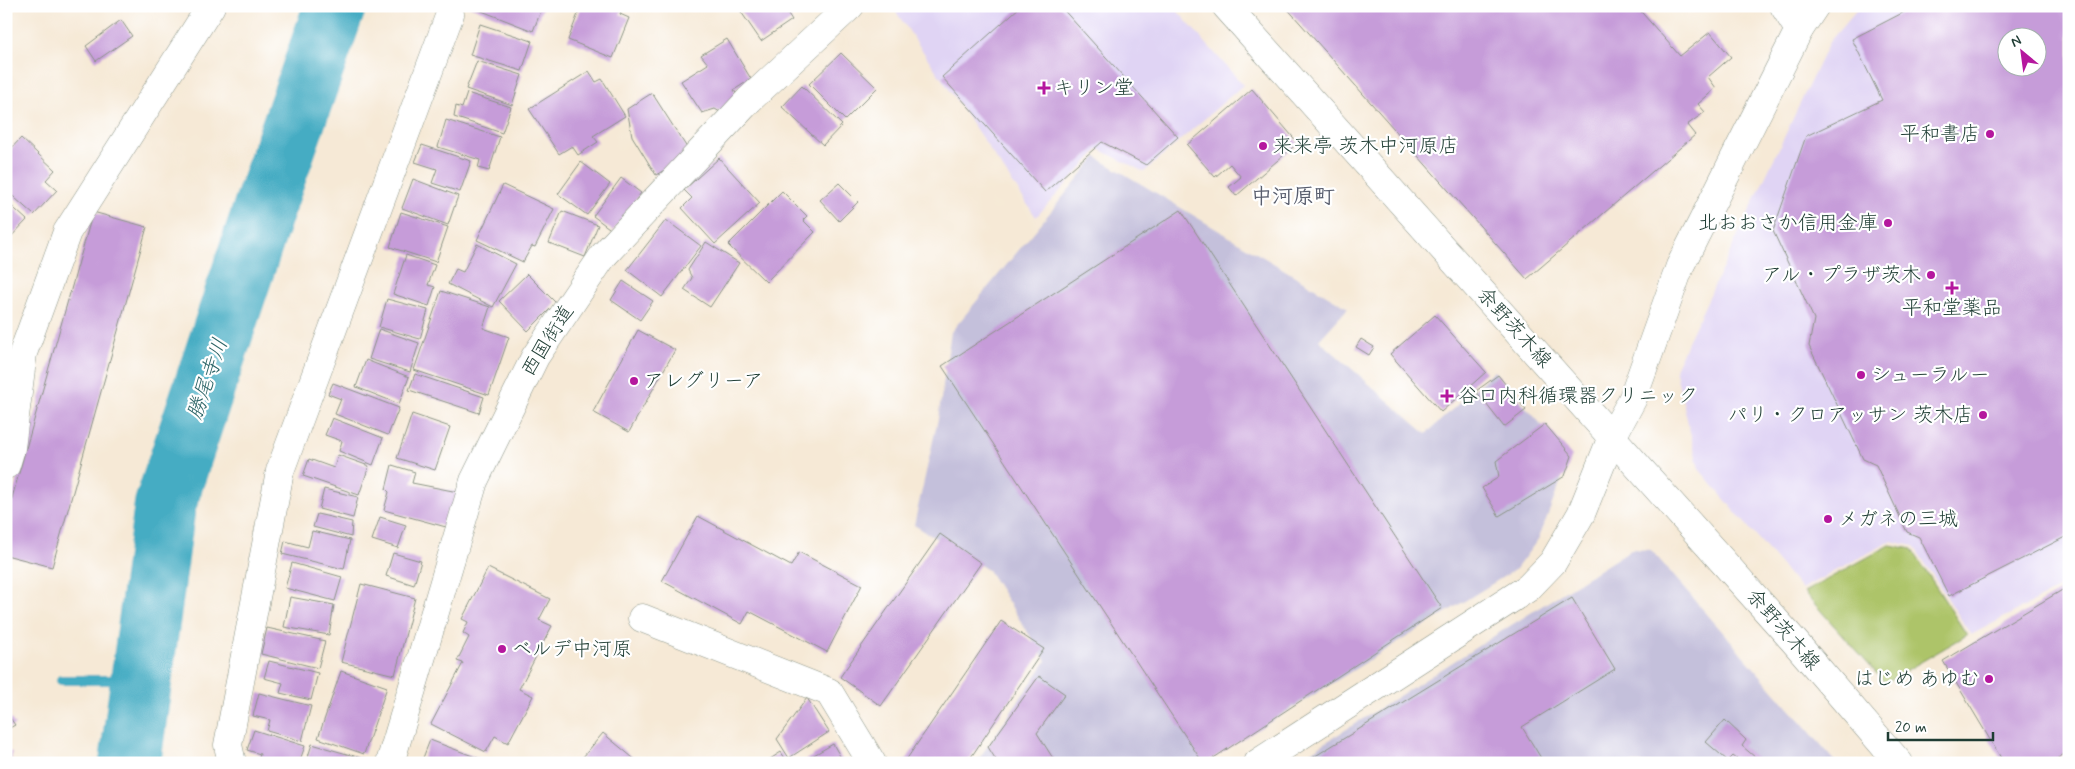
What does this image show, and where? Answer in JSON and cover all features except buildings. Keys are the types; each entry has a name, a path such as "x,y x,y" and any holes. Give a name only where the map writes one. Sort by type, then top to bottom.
{"street":[{"path":"6,465 11,448 23,352 67,232 211,6"},
{"name":"西国街道","path":"390,763 474,481 535,357 603,256 749,100 850,6"},
{"name":"余野茨木線","path":"1226,6 1612,437 1900,763"},
{"path":"1784,6 1799,30"},
{"path":"1258,763 1528,588 1553,562 1581,514 1612,437 1633,398 1680,266 1799,30 1815,6"},
{"path":"232,763 228,745 280,471 450,14"},
{"path":"642,618 829,692 872,763"}],"shaded area":[{"path":"892,6 1173,6 1243,85 1144,172 1099,149 1036,217"},
{"name":"アル・プラザ茨木","path":"1860,6 2069,6 2069,583 1971,635 1914,546 1891,541 1801,589 1699,469 1675,369 1829,42"},
{"path":"1096,157 1348,308 1319,340 1426,434 1494,371 1570,457 1539,538 1516,569 1204,763 976,763 1046,661 988,570 914,525 938,419 951,332"},
{"path":"1632,549 1651,550 1837,763 1293,763"}],"green space":[{"path":"1890,545 1912,549 1967,635 1885,683 1804,592"}],"waterway":[{"name":"勝尾寺川","path":"130,763 165,505 264,208 335,6"},
{"path":"61,680 141,680"}],"place":[{"name":"キリン堂","path":"1044,88"},
{"name":"平和書店","path":"1990,134"},
{"name":"来来亭 茨木中河原店","path":"1263,146"},
{"name":"北おおさか信用金庫","path":"1888,223"},
{"name":"アル・プラザ茨木","path":"1931,275"},
{"name":"平和堂薬品","path":"1952,288"},
{"name":"シューラルー","path":"1861,375"},
{"name":"アレグリーア","path":"634,381"},
{"name":"谷口内科循環器クリニック","path":"1447,396"},
{"name":"パリ・クロアッサン 茨木店","path":"1983,415"},
{"name":"メガネの三城","path":"1828,519"},
{"name":"ベルデ中河原","path":"502,649"},
{"name":"はじめ あゆむ","path":"1989,679"}],"district":[{"name":"中河原町","path":"1293,197"}]}
